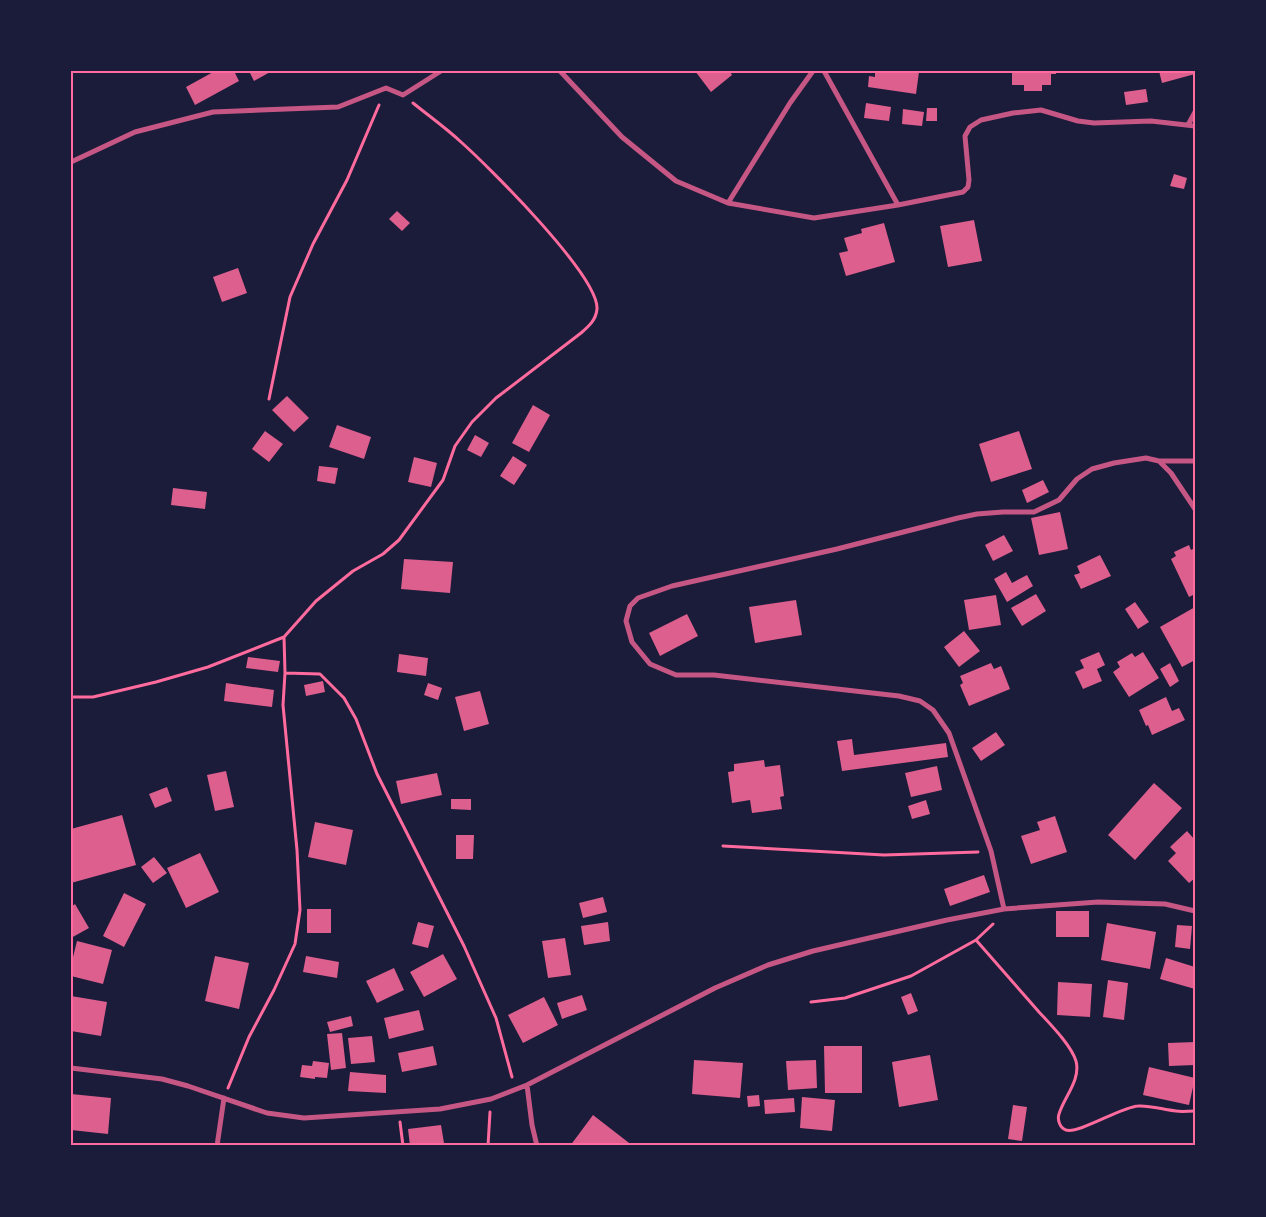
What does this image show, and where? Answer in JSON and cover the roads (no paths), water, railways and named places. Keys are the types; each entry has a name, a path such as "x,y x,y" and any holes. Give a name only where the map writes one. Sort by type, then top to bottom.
{"street":[{"path":"71,162 135,132 213,112 338,107 386,88 403,95 441,71"},
{"path":"560,71 622,136 676,181 728,203 814,218 898,205 963,192 968,187 969,180 964,136 970,127 981,120 1013,113 1041,110 1078,121 1094,123 1151,121 1195,126"},
{"path":"728,203 790,103 813,71"},
{"path":"824,71 898,205"},
{"path":"1188,125 1195,112"},
{"path":"1004,909 991,851 949,733 933,710 920,701 899,696 723,676 676,674 650,664 632,642 626,620 630,606 638,598 672,586 837,549 958,518 977,514 1034,512 1059,500 1077,479 1092,469 1114,463 1146,458 1159,461 1195,461"},
{"path":"1159,461 1171,473 1195,509"},
{"path":"71,1068 162,1079 267,1113 304,1118 440,1109 491,1099 527,1085 715,988 768,965 813,951 946,920 1004,909 1098,902 1165,904 1195,911"},
{"path":"527,1085 532,1125 537,1146"},
{"path":"217,1146 224,1098"}]}
